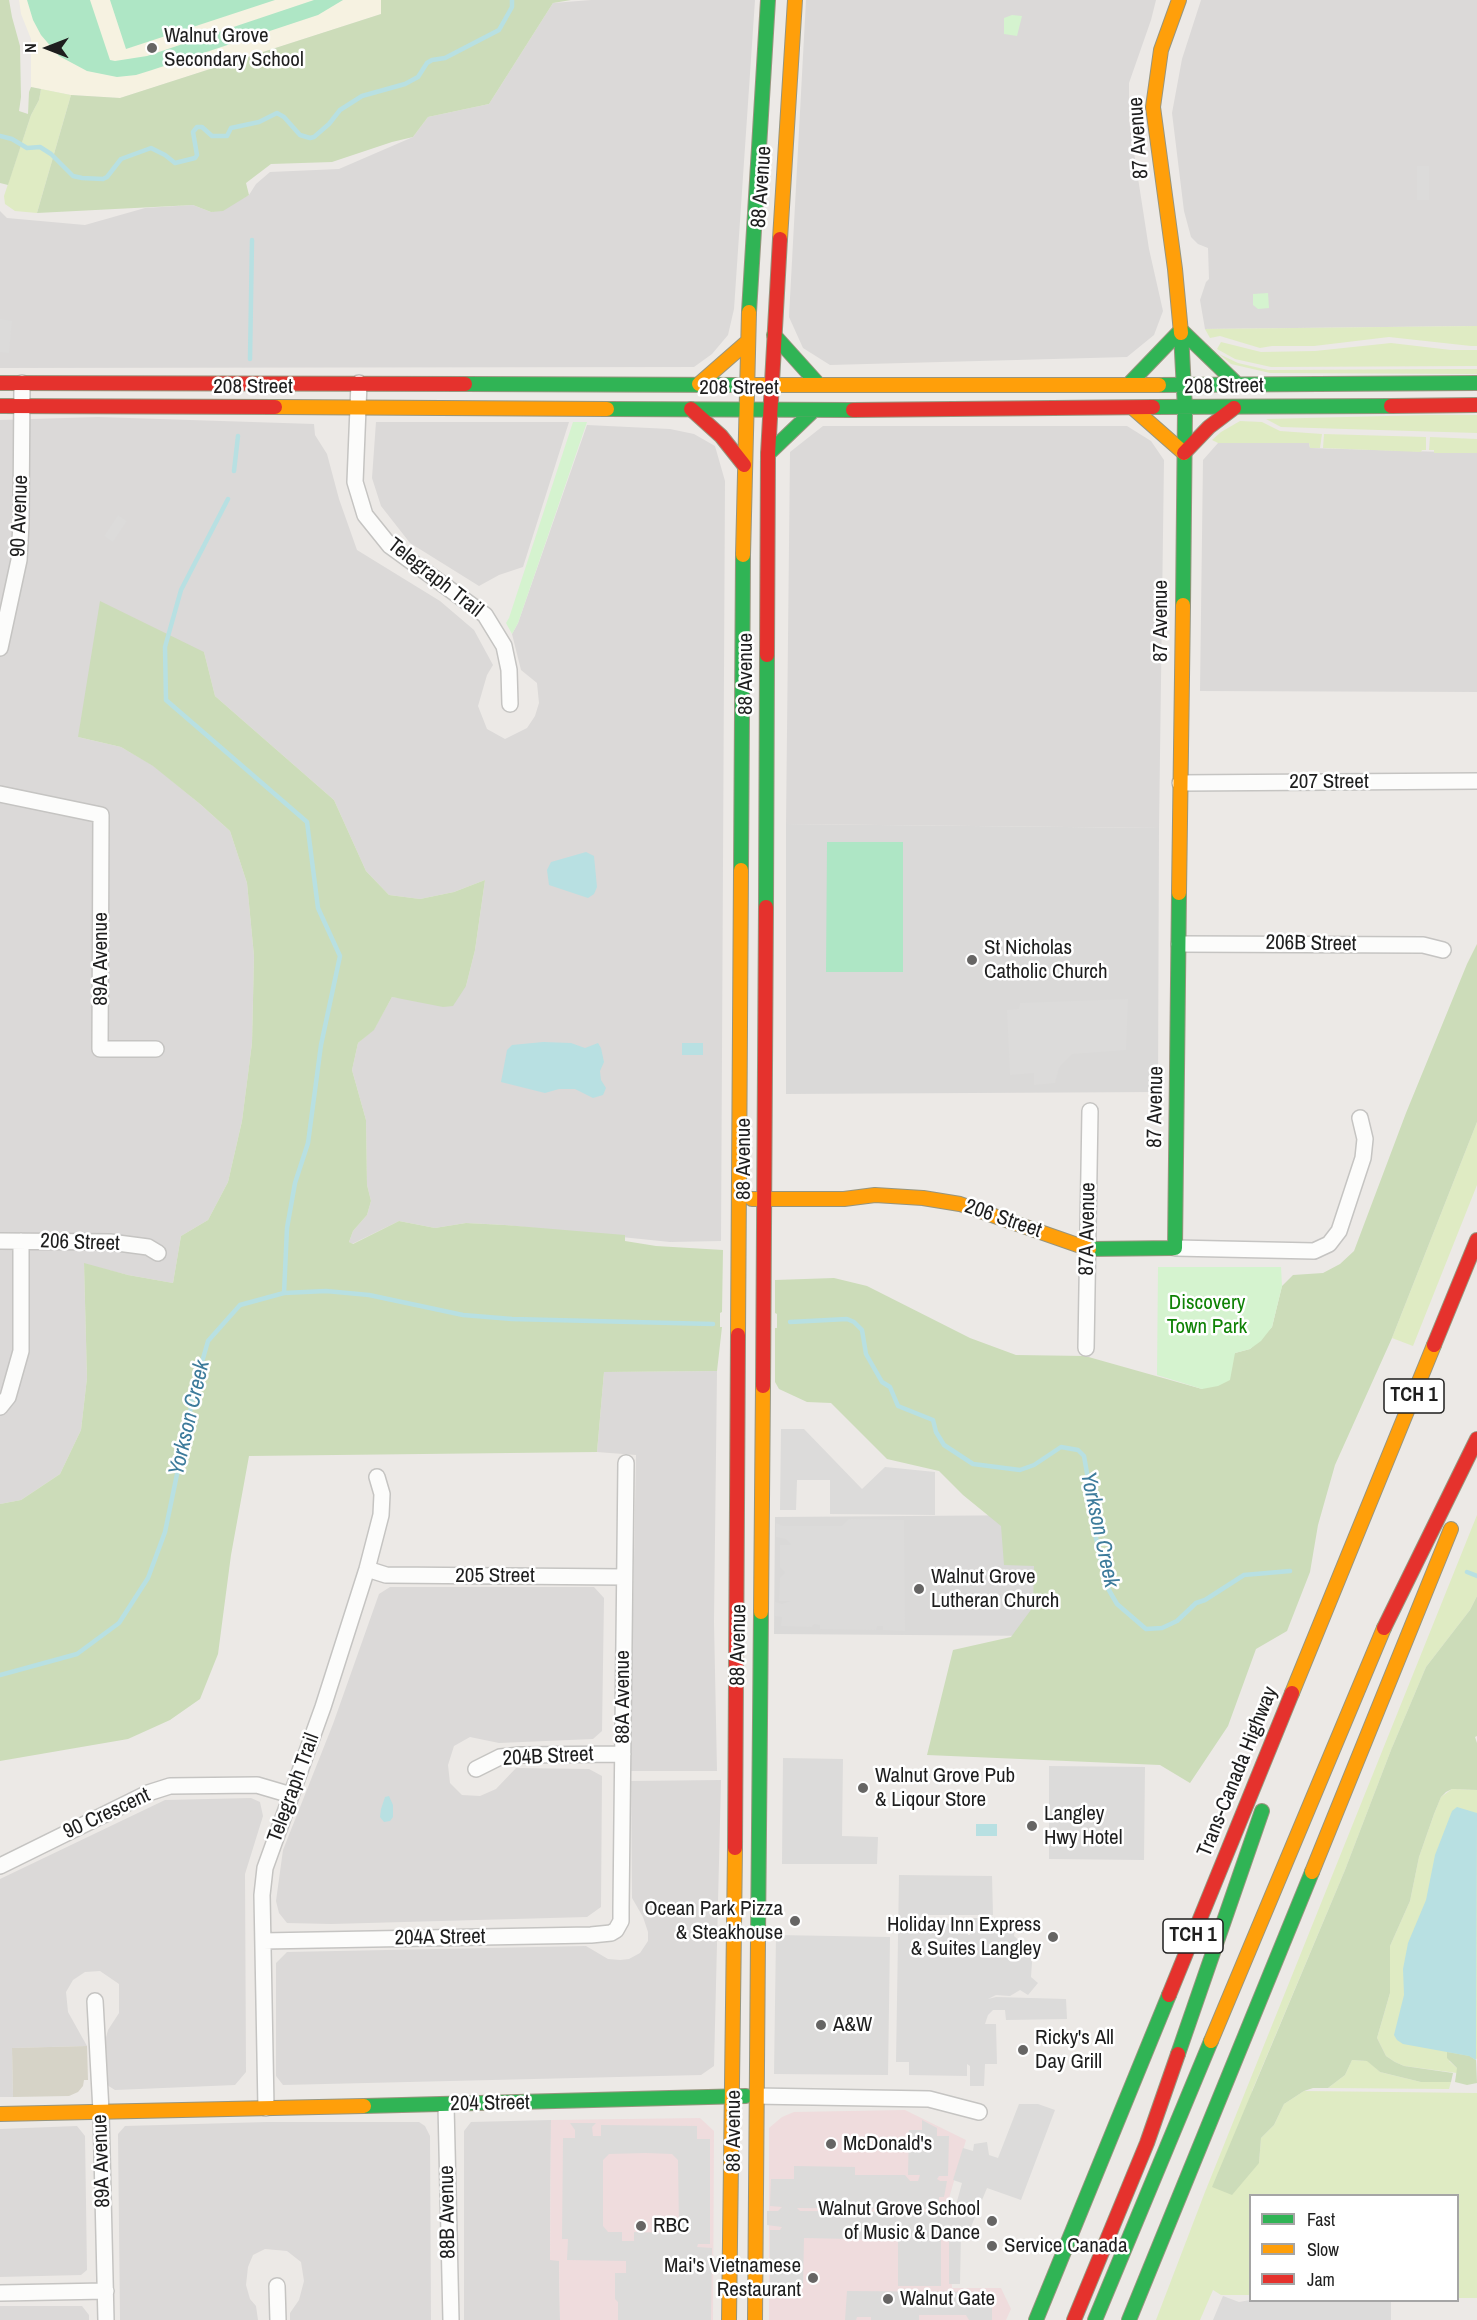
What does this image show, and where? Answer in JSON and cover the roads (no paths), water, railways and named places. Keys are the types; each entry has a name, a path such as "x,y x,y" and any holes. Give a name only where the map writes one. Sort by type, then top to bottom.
{"main road":[{"name":"88 Avenue","path":"729,2320 733,2096 744,465 747,342 768,0"},
{"name":"88 Avenue","path":"755,2320 755,2096 765,1199 768,454 795,0"},
{"name":"87 Avenue","path":"1175,1248 1185,385 1181,330 1154,107 1161,50 1179,0"},
{"path":"1129,384 1181,330 1237,384"},
{"path":"774,335 819,385"},
{"path":"699,384 747,342"},
{"name":"208 Street","path":"0,383 1185,385 1477,383"},
{"name":"208 Street","path":"0,406 814,410 1477,405"},
{"path":"1134,409 1184,453 1209,427 1234,408"},
{"path":"691,409 721,436 744,465"},
{"path":"768,454 814,410"},
{"path":"740,972 750,976 753,983 756,1077 765,1100"},
{"name":"206 Street","path":"739,1200 844,1199 875,1195 923,1198 960,1204 1088,1249 1175,1248"},
{"name":"Trans-Canada Highway","path":"1036,2320 1477,1240"},
{"path":"1095,2320 1376,1643 1477,1439"},
{"path":"1464,1497 1477,1464"},
{"path":"1129,2320 1455,1519"},
{"path":"737,1526 761,1526"},
{"path":"1281,1756 1351,1552"},
{"path":"1074,2320 1147,2143 1266,1801"},
{"name":"204 Street","path":"0,2114 755,2096"}],"street":[{"name":"90 Avenue","path":"0,648 19,560 22,383"},
{"name":"Telegraph Trail","path":"359,383 355,482 365,515 390,546 485,615 504,646 509,670 510,704"},
{"name":"207 Street","path":"1180,783 1477,781"},
{"name":"89A Avenue","path":"0,794 101,815 100,1049 156,1049"},
{"name":"206B Street","path":"1179,944 1423,945 1443,950"},
{"name":"87A Avenue","path":"1086,1348 1090,1111"},
{"name":"206 Street","path":"1175,1248 1314,1251 1329,1244 1339,1231 1363,1158 1365,1139 1360,1118"},
{"name":"206 Street","path":"0,1241 110,1242 148,1247 158,1253"},
{"path":"0,1407 8,1397 21,1351 21,1241"},
{"name":"88A Avenue","path":"616,1930 621,1921 626,1464"},
{"name":"Telegraph Trail","path":"266,2108 262,1941 262,1895 265,1868 323,1707 367,1569 381,1515 382,1494 377,1476"},
{"name":"205 Street","path":"367,1569 386,1575 624,1577"},
{"name":"204B Street","path":"476,1769 500,1757 623,1754"},
{"name":"90 Crescent","path":"0,1866 148,1792 170,1786 257,1785 291,1794"},
{"name":"204A Street","path":"262,1941 591,1935 611,1934 616,1930"},
{"name":"89A Avenue","path":"95,2001 101,2111 106,2320"},
{"name":"204 Street","path":"755,2096 929,2099 979,2112"},
{"name":"88B Avenue","path":"446,2104 451,2320"},
{"path":"278,2286 278,2320"},
{"path":"0,2293 106,2291"}],"water":[{"path":"586,852 594,856 597,887 594,894 588,898 549,885 547,870 551,862"},
{"path":"543,1042 571,1043 585,1048 598,1043 604,1062 600,1071 601,1080 606,1088 603,1095 593,1098 575,1089 559,1089 545,1093 501,1082 507,1050 512,1045"},
{"path":"682,1043 703,1043 703,1055 682,1055"},
{"path":"389,1796 393,1805 393,1817 390,1821 384,1822 380,1817 381,1809 385,1797"},
{"path":"1457,1807 1477,1813 1476,2060 1469,2056 1403,2044 1394,2035 1404,1995 1403,1969 1408,1943 1426,1900 1435,1855 1452,1811"},
{"path":"976,1824 997,1824 997,1836 976,1836"}],"waterway":[{"path":"0,136 12,139 27,148 40,147 51,154 73,176 103,179 121,159 151,148 175,163 195,158 197,155 193,132 197,127 202,127 212,136 227,136 231,128 259,122 277,113 284,117 300,135 314,137 340,110 362,96 405,84 418,77 427,63 432,60 445,58 499,30 512,7 512,0"},
{"path":"250,359 252,240"},
{"path":"234,471 238,436"},
{"path":"228,499 181,590 165,647 166,700 307,822 318,908 340,956 321,1045 308,1143 295,1183 287,1228 284,1293"},
{"name":"Yorkson Creek","path":"0,1675 77,1654 119,1623 148,1578 165,1532 196,1383 208,1341 240,1305 284,1293 326,1291 369,1295 463,1315 512,1319 713,1324"},
{"name":"Yorkson Creek","path":"790,1322 847,1319 854,1322 862,1330 866,1354 882,1382 890,1387 898,1406 933,1420 936,1432 944,1445 973,1464 1020,1470 1034,1465 1061,1447 1078,1450 1084,1456 1088,1479 1088,1500 1106,1585 1117,1604 1146,1629 1162,1628 1177,1621 1196,1603 1205,1600 1244,1575 1290,1571"},
{"name":"Yorkson Creek","path":"1467,1572 1477,1576"}],"place":[{"name":"Walnut Grove Secondary School","path":"152,48"},
{"name":"St Nicholas Catholic Church","path":"972,960"},
{"name":"Walnut Grove Lutheran Church","path":"919,1589"},
{"name":"Walnut Grove Pub & Liqour Store","path":"863,1788"},
{"name":"Langley Hwy Hotel","path":"1032,1826"},
{"name":"Ocean Park Pizza & Steakhouse","path":"795,1921"},
{"name":"Holiday Inn Express & Suites Langley","path":"1053,1937"},
{"name":"A&W","path":"821,2025"},
{"name":"Ricky's All Day Grill","path":"1023,2050"},
{"name":"McDonald's","path":"831,2144"},
{"name":"Walnut Grove School of Music & Dance","path":"992,2221"},
{"name":"RBC","path":"641,2226"},
{"name":"Service Canada","path":"992,2246"},
{"name":"Mai's Vietnamese Restaurant","path":"813,2278"},
{"name":"Walnut Gate","path":"888,2299"}],"park label":[{"name":"Discovery Town Park","path":"1207,1315"}]}
